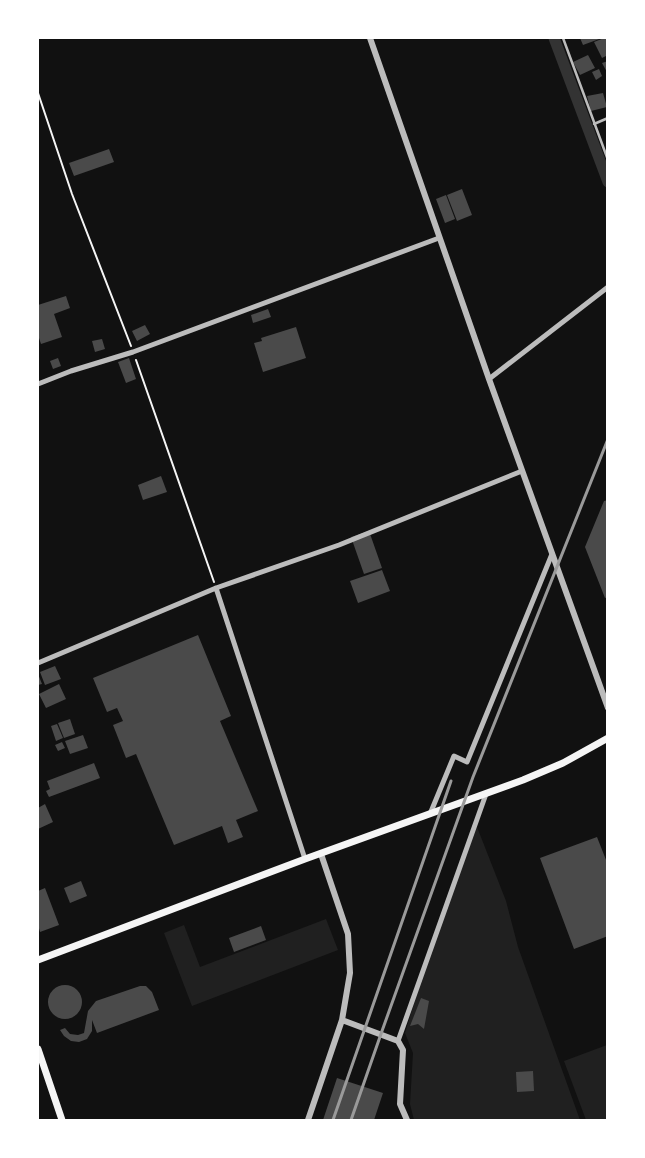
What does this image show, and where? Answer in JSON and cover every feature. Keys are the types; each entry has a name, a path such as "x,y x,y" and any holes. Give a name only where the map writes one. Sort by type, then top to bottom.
{"main road":[{"path":"38,960 305,859 486,794 563,763 608,738"},
{"path":"38,1049 62,1120"}],"street":[{"path":"370,38 489,379 608,708"},
{"path":"38,384 71,371 133,352 439,238"},
{"path":"489,379 608,287"},
{"path":"38,663 216,588 339,545 522,471"},
{"path":"430,814 454,756 467,762 552,554"},
{"path":"216,588 305,859"},
{"path":"398,1041 486,794"},
{"path":"308,1120 342,1020 350,973 348,934 321,854"},
{"path":"342,1020 398,1041 403,1050 400,1104 408,1120"}],"lane":[{"path":"563,38 608,160"},
{"path":"594,124 608,118"}],"path":[{"path":"38,94 72,194 133,352 216,588"}],"shaded area":[{"path":"477,827 506,901 518,947 580,1120 414,1120 410,1104 413,1053 405,1033 436,932"},
{"path":"326,919 338,950 192,1006 164,933 184,925 200,967"},
{"path":"607,1045 607,1120 586,1120 564,1061"}],"building":[{"path":"580,38 602,38 583,45"},
{"path":"608,38 608,55 602,58 594,42"},
{"path":"588,55 595,68 580,75 573,62"},
{"path":"608,61 608,74 602,63"},
{"path":"599,69 602,76 596,80 592,72"},
{"path":"603,93 607,107 591,111 587,96"},
{"path":"109,149 114,162 74,176 69,163"},
{"path":"462,189 472,215 457,221 447,195"},
{"path":"446,195 455,219 445,223 436,199"},
{"path":"66,296 70,308 54,314 62,337 41,344 38,335 38,305"},
{"path":"268,309 271,317 253,323 251,315"},
{"path":"145,325 150,334 137,341 132,331"},
{"path":"296,327 306,358 263,372 254,343 262,341 261,338"},
{"path":"102,339 105,349 95,352 92,341"},
{"path":"58,358 61,366 53,369 50,361"},
{"path":"129,358 136,379 126,383 118,362"},
{"path":"161,476 167,492 143,500 138,485"},
{"path":"608,500 608,597 605,598 585,547 604,501"},
{"path":"369,531 382,568 364,574 351,537"},
{"path":"382,570 390,591 358,603 350,581"},
{"path":"198,635 231,716 220,721 258,811 236,820 243,837 228,843 222,826 174,845 136,754 126,758 113,725 123,721 117,708 107,712 93,678"},
{"path":"55,666 61,679 45,685 40,672"},
{"path":"38,674 42,684 38,685"},
{"path":"59,684 66,699 46,708 39,694"},
{"path":"70,719 75,734 64,738 58,723"},
{"path":"57,724 63,738 56,741 51,726"},
{"path":"83,735 88,748 70,754 65,741"},
{"path":"62,742 65,748 58,751 55,745"},
{"path":"94,763 100,778 49,797 46,791 50,789 47,781"},
{"path":"45,804 53,822 38,829 38,808"},
{"path":"597,837 608,865 608,927 606,928 608,936 574,949 540,858"},
{"path":"81,881 87,896 70,903 64,888"},
{"path":"45,888 59,925 40,932 38,925 38,891"},
{"path":"261,926 266,940 234,952 229,938"},
{"path":"65,985 72,986 77,990 81,995 81,1009 77,1014 72,1018 65,1019 58,1018 53,1014 49,1009 48,1002 49,995 53,990 58,986"},
{"path":"140,986 146,986 152,992 159,1010 97,1033 92,1020 92,1031 87,1039 79,1042 71,1041 60,1030 65,1028 70,1034 78,1035 84,1033 88,1011 96,1001"},
{"path":"421,998 429,1001 424,1029 418,1024 410,1026"},
{"path":"533,1071 534,1091 517,1092 516,1072"},
{"path":"337,1078 383,1093 374,1120 323,1120"}],"waterway":[{"path":"554,38 608,182"}],"railway":[{"path":"351,1120 473,777 608,439"},
{"path":"333,1120 451,781"}]}
